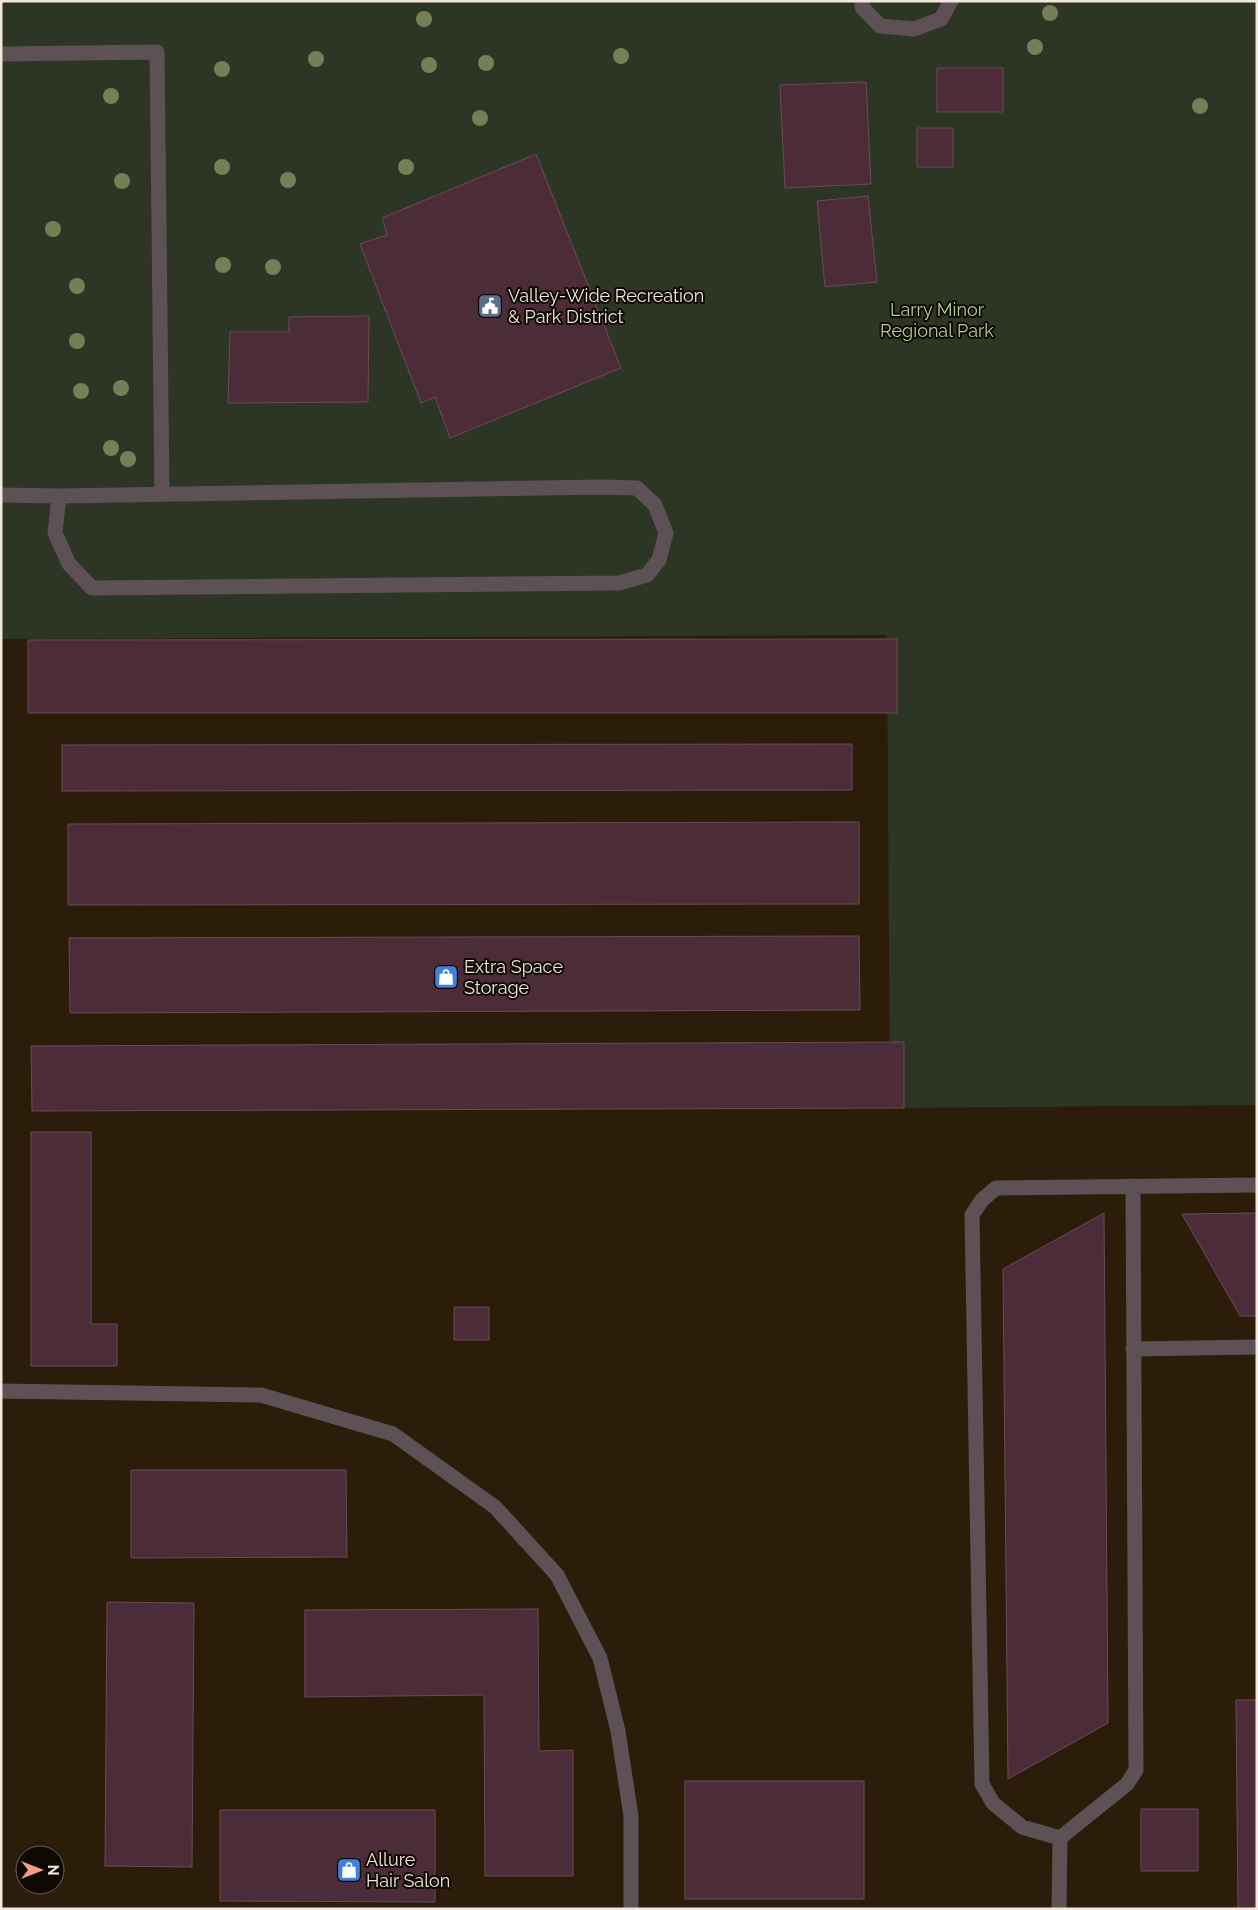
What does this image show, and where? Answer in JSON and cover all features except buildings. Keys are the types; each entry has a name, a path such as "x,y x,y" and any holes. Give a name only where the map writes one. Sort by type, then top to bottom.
{"lane":[{"path":"862,1 862,8 880,26 914,29 941,19 950,1"},
{"path":"1,54 157,52 162,493"},
{"path":"1,495 59,496 604,486 636,488 655,505 666,533 659,560 647,575 620,583 92,588 69,564 55,533 59,496"},
{"path":"1060,1838 1022,1827 993,1802 982,1784 972,1215 982,1200 996,1188 1257,1185"},
{"path":"1060,1838 1127,1784 1136,1770 1133,1186"},
{"path":"1133,1349 1257,1347"},
{"path":"1,1391 261,1395 393,1434 495,1507 557,1575 600,1658 618,1731 631,1816 631,1909"},
{"path":"1059,1909 1060,1838"}],"green space":[{"name":"Larry Minor Regional Park","path":"1,1 1257,1 1257,1105 890,1108 887,635 1,639"}],"place":[{"name":"Valley-Wide Recreation & Park District","path":"490,306"},
{"name":"Extra Space Storage","path":"446,977"},
{"name":"Allure Hair Salon","path":"349,1870"}]}
